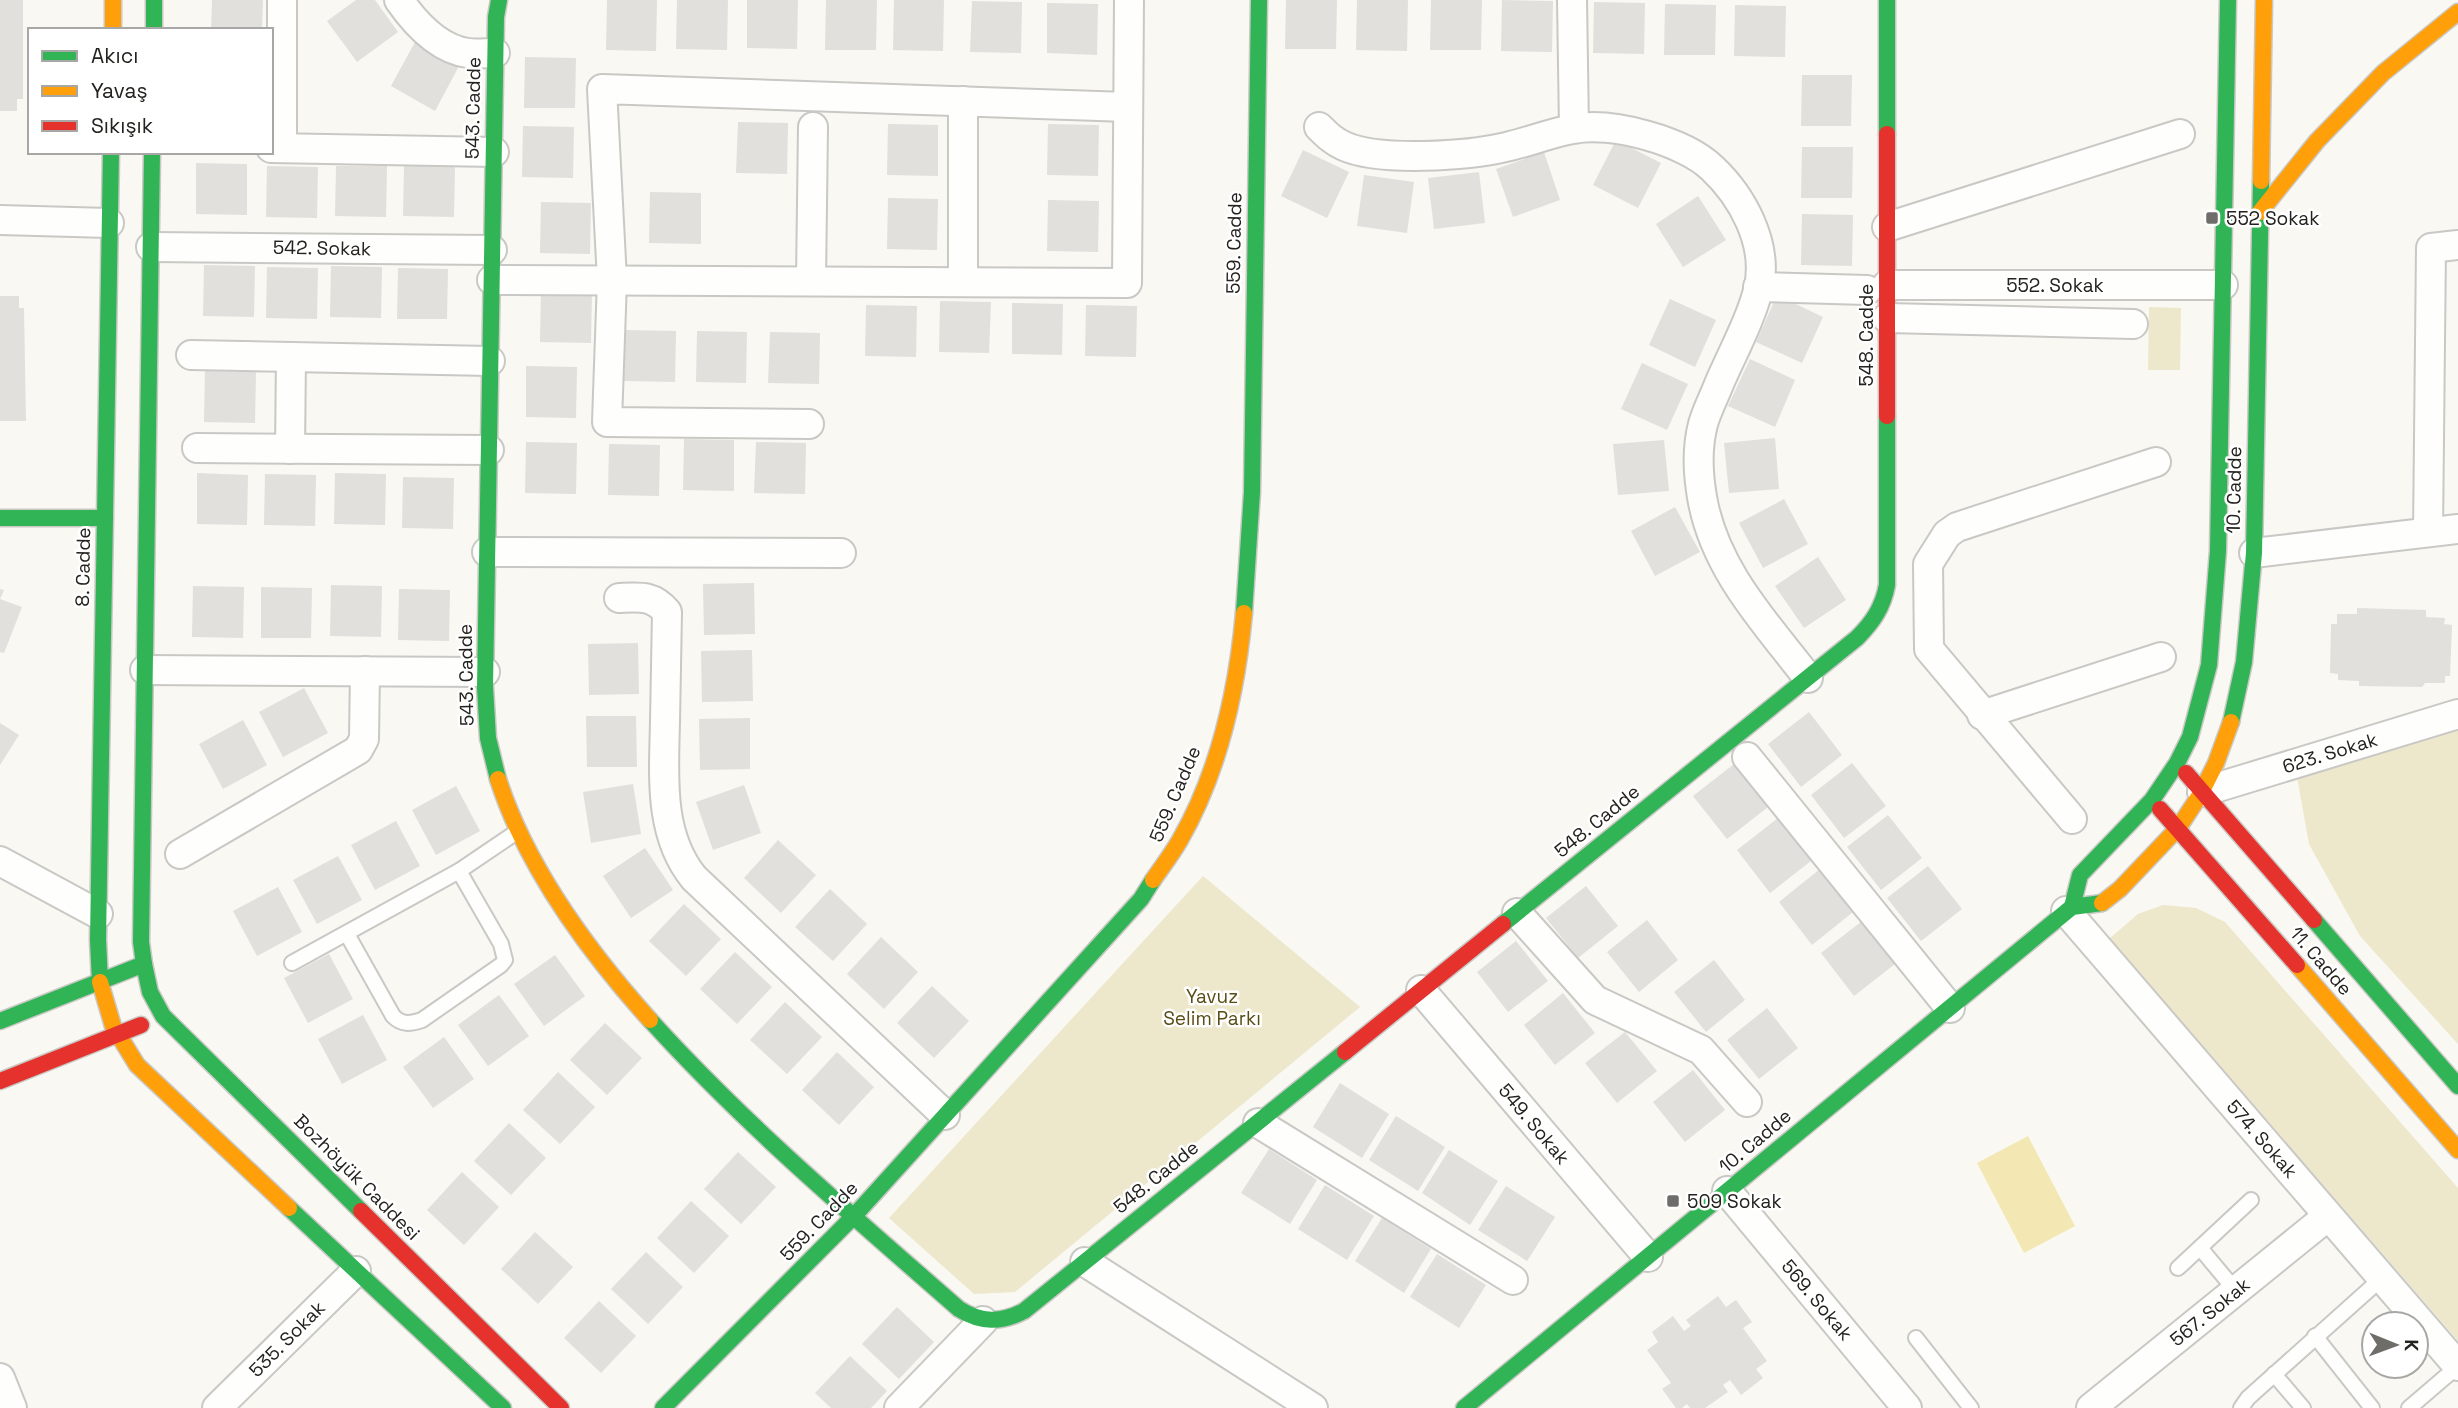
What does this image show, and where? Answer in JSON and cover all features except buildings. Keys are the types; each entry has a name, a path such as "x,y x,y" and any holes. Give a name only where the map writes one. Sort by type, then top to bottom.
{"main road":[{"path":"113,0 113,28"},
{"path":"154,0 154,28"},
{"name":"543. Cadde","path":"499,0 495,53 485,672 486,721 491,757 519,830 560,902 615,981 753,1125 854,1216"},
{"name":"559. Cadde","path":"663,1408 854,1216 1142,899 1177,847 1201,797 1225,722 1244,623 1251,526 1259,0"},
{"name":"548. Cadde","path":"983,1321 1013,1318 1084,1262 1808,678 1857,638 1878,615 1886,596 1887,564 1887,318 1877,287 1887,227 1886,0"},
{"name":"10. Cadde","path":"2069,909 2080,875 2152,800 2177,764 2190,737 2209,665 2218,551 2228,0"},
{"name":"10. Cadde","path":"1464,1408 2069,909 2106,902 2177,829 2203,792 2234,719 2244,670 2255,553 2264,0"},
{"path":"2260,212 2317,141 2383,73 2458,12"},
{"name":"8. Cadde","path":"100,982 98,914 111,154"},
{"path":"0,1021 144,964 141,942 152,154"},
{"path":"0,518 105,518"},
{"name":"11. Cadde","path":"2177,764 2458,1086"},
{"name":"11. Cadde","path":"2152,800 2458,1150"},
{"name":"Bozhöyük Caddesi","path":"144,964 147,983 163,1016 561,1408"},
{"path":"100,982 117,1034 137,1065 503,1408"},
{"path":"0,1081 163,1016"},
{"path":"854,1216 959,1309 983,1321"}],"street":[{"path":"282,0 276,148 494,152"},
{"path":"399,0 416,22 438,41 466,53 495,53"},
{"path":"492,280 1126,283 1129,0"},
{"path":"1572,0 1574,128"},
{"path":"809,424 607,422 612,280 602,89 1128,107"},
{"path":"963,101 963,282"},
{"path":"1319,127 1330,139 1346,147 1407,155 1476,153 1574,128 1633,132 1695,154 1711,166 1730,187 1747,214 1759,258 1758,287 1703,422 1699,444 1702,498 1709,528 1736,584 1808,678"},
{"path":"811,281 813,128"},
{"path":"1887,227 2180,134"},
{"path":"0,220 109,223"},
{"path":"2428,532 2431,248 2458,245"},
{"name":"542. Sokak","path":"151,247 492,250"},
{"name":"552. Sokak","path":"1758,287 2222,285"},
{"path":"1887,318 2133,324"},
{"path":"191,355 490,361"},
{"path":"289,449 291,357"},
{"path":"197,448 489,450"},
{"path":"2072,819 1928,649 1928,564 1951,530 2156,462"},
{"path":"2255,553 2458,529"},
{"path":"487,552 841,553"},
{"path":"1887,564 1928,564"},
{"path":"619,598 641,597 658,602 667,612 665,805 674,842 685,867 945,1115"},
{"path":"1982,715 2161,657"},
{"path":"145,670 485,672"},
{"path":"180,854 358,750 364,739 365,671"},
{"name":"623. Sokak","path":"2203,792 2458,714"},
{"path":"1747,758 1950,1008"},
{"path":"0,861 98,914"},
{"name":"574. Sokak","path":"2069,909 2458,1366"},
{"path":"1517,913 1595,1000 1701,1050 1747,1102"},
{"name":"549. Sokak","path":"1421,990 1647,1257"},
{"path":"1258,1123 1513,1280"},
{"name":"569. Sokak","path":"1727,1191 1907,1408"},
{"name":"567. Sokak","path":"2091,1408 2329,1216"},
{"path":"1084,1262 1313,1408"},
{"name":"535. Sokak","path":"217,1408 356,1271"},
{"path":"899,1408 983,1321"},
{"path":"0,1377 12,1408"}],"lane":[{"path":"292,963 459,871 519,830"},
{"path":"347,934 393,1016 399,1022 409,1024 422,1020 502,965 505,960 501,944 459,871"},
{"path":"2179,1268 2251,1200"},
{"path":"2201,1249 2236,1291"},
{"path":"2241,1408 2248,1398 2315,1336 2382,1278"},
{"path":"2315,1336 2372,1408"},
{"path":"1916,1338 1972,1408"},
{"path":"2409,1408 2458,1366"},
{"path":"2274,1374 2303,1408"}],"green space":[{"path":"2149,307 2181,308 2180,370 2148,370"},
{"path":"2458,728 2458,1044 2360,936 2309,844 2297,777"},
{"name":"Yavuz Selim Parkı","path":"1203,876 1360,1007 1015,1292 974,1294 889,1218"},
{"path":"2163,905 2196,908 2225,922 2458,1188 2458,1341 2110,938 2138,914"}],"shaded area":[{"path":"2028,1136 2075,1226 2024,1253 1977,1163"}],"traffic: fast":[{"path":"154,0 154,28"},
{"path":"498,779 488,738 485,687 496,17 499,0"},
{"path":"1244,613 1252,492 1259,0"},
{"path":"1887,0 1887,134"},
{"path":"2072,907 2080,875 2152,800 2177,763 2190,737 2209,665 2218,551 2228,0"},
{"path":"100,982 98,940 111,154"},
{"path":"144,964 141,942 152,154"},
{"path":"2231,722 2244,662 2254,553 2261,181"},
{"path":"1503,924 1857,638 1872,620 1880,607 1887,585 1887,416"},
{"path":"0,518 105,518"},
{"path":"663,1408 854,1216 1141,899 1153,880"},
{"path":"1464,1408 2072,907 2102,903"},
{"path":"2314,920 2458,1086"},
{"path":"0,1021 144,964 150,992 163,1016 361,1211"},
{"path":"650,1020 723,1096 879,1239 959,1309 975,1317 991,1320 1007,1318 1024,1311 1345,1052"},
{"path":"289,1208 503,1408"}],"traffic: slow":[{"path":"113,0 113,28"},
{"path":"2261,181 2264,0"},
{"path":"2260,212 2317,141 2383,73 2458,12"},
{"path":"1153,880 1194,814 1216,759 1237,671 1244,613"},
{"path":"2102,903 2120,889 2179,827 2200,795 2216,763 2231,722"},
{"path":"498,779 510,812 542,876 582,937 650,1020"},
{"path":"2297,965 2458,1150"},
{"path":"100,982 113,1026 137,1065 289,1208"}],"traffic: jam":[{"path":"1887,134 1887,416"},
{"path":"2186,773 2314,920"},
{"path":"2160,809 2297,965"},
{"path":"1345,1052 1503,924"},
{"path":"0,1081 141,1025"},
{"path":"361,1211 561,1408"}],"place":[{"name":"552 Sokak","path":"2212,218"},
{"name":"509 Sokak","path":"1673,1201"}]}
